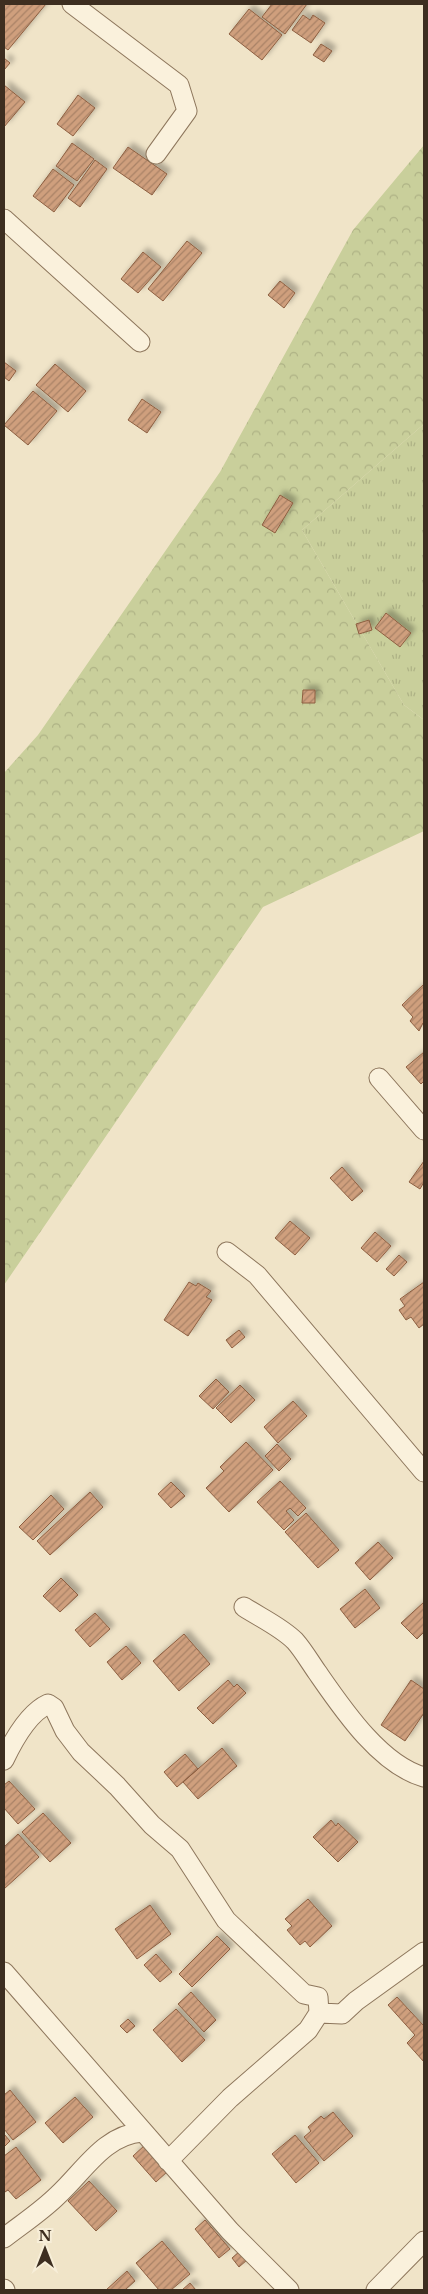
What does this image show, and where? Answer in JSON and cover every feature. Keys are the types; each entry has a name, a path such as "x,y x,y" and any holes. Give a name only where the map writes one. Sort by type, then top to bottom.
{"street":[{"path":"72,4 179,85 187,111 156,154"},
{"path":"4,219 140,342"},
{"path":"379,1078 424,1130"},
{"path":"227,1252 257,1275 424,1472"},
{"path":"244,1607 282,1630 295,1642 338,1702 368,1738 392,1760 417,1776 424,1777"},
{"path":"4,1760 13,1741 40,1708 48,1704 54,1708 65,1731 81,1752 152,1825 180,1849 226,1920 304,1994 318,1997 320,2013 308,2030 230,2098 168,2161"},
{"path":"320,2013 342,2014 356,2001 424,1952"},
{"path":"4,1972 230,2231 289,2290"},
{"path":"4,2238 57,2196 111,2142 127,2133 142,2132"},
{"path":"376,2290 424,2241"}],"green space":[{"path":"424,145 424,424 302,530 404,705 424,720 424,831 263,907 4,1285 4,773 38,735 220,472 353,230"},
{"path":"424,424 424,720 404,705 302,530"}],"building":[{"path":"4,4 46,4 8,50 4,47"},
{"path":"272,4 307,4 285,34 262,17"},
{"path":"249,9 282,35 262,60 229,34"},
{"path":"303,15 310,20 313,15 325,23 311,43 292,30"},
{"path":"321,44 332,51 324,62 313,55"},
{"path":"4,58 10,63 4,70"},
{"path":"4,85 25,102 4,127"},
{"path":"78,95 95,108 73,136 57,124"},
{"path":"72,143 94,159 77,181 56,166"},
{"path":"128,147 167,174 152,195 113,168"},
{"path":"95,160 107,169 80,207 68,198"},
{"path":"53,169 74,185 54,212 33,196"},
{"path":"187,241 202,253 163,301 148,289"},
{"path":"143,252 161,267 138,293 121,279"},
{"path":"280,281 295,293 284,308 268,295"},
{"path":"4,362 16,371 9,381 4,377"},
{"path":"55,364 86,391 68,412 36,385"},
{"path":"33,391 57,411 28,445 4,425"},
{"path":"142,399 161,412 147,433 128,420"},
{"path":"280,495 293,503 275,533 262,525"},
{"path":"386,613 411,633 400,647 375,628"},
{"path":"369,620 372,630 359,634 356,624"},
{"path":"303,690 315,690 315,703 302,703"},
{"path":"424,984 424,1025 423,1023 419,1031 410,1021 413,1017 402,1005"},
{"path":"424,1052 424,1081 421,1084 406,1067"},
{"path":"424,1161 424,1182 420,1189 409,1182"},
{"path":"342,1167 363,1191 352,1201 330,1178"},
{"path":"290,1221 310,1238 295,1255 275,1238"},
{"path":"375,1232 391,1246 377,1262 361,1248"},
{"path":"399,1255 407,1262 394,1276 386,1269"},
{"path":"189,1282 196,1286 198,1283 211,1291 206,1297 212,1300 188,1336 164,1320"},
{"path":"424,1282 424,1324 419,1328 411,1317 406,1320 399,1310 405,1306 400,1299"},
{"path":"239,1330 245,1337 232,1348 226,1340"},
{"path":"216,1379 229,1392 213,1409 199,1396"},
{"path":"240,1385 255,1400 231,1423 216,1408"},
{"path":"293,1401 307,1416 278,1443 264,1427"},
{"path":"246,1442 273,1470 229,1512 206,1488 224,1471 220,1467"},
{"path":"277,1444 291,1459 279,1471 265,1456"},
{"path":"280,1481 306,1508 298,1516 290,1508 286,1511 294,1520 284,1530 257,1502"},
{"path":"171,1482 185,1496 171,1508 158,1494"},
{"path":"90,1492 103,1507 50,1555 37,1541"},
{"path":"51,1495 64,1509 33,1540 19,1527"},
{"path":"306,1513 339,1550 318,1568 285,1532"},
{"path":"378,1542 393,1558 370,1580 355,1563"},
{"path":"61,1578 78,1595 60,1612 43,1596"},
{"path":"365,1589 380,1608 355,1628 340,1609"},
{"path":"424,1602 424,1632 417,1639 401,1623"},
{"path":"95,1613 110,1629 90,1647 75,1630"},
{"path":"184,1634 210,1664 179,1691 153,1661"},
{"path":"126,1646 141,1663 122,1680 107,1662"},
{"path":"228,1680 234,1687 237,1684 246,1693 213,1724 197,1708"},
{"path":"411,1680 424,1689 424,1713 405,1741 381,1725"},
{"path":"222,1748 237,1766 198,1799 183,1782"},
{"path":"185,1754 198,1769 177,1787 164,1772"},
{"path":"9,1781 35,1809 18,1824 4,1808 4,1785"},
{"path":"43,1813 71,1843 50,1862 22,1832"},
{"path":"331,1820 336,1826 338,1823 358,1842 338,1862 313,1837"},
{"path":"18,1834 39,1857 4,1889 4,1847"},
{"path":"308,1899 332,1926 310,1947 305,1941 300,1945 287,1930 292,1926 285,1919"},
{"path":"150,1905 171,1934 137,1959 115,1929"},
{"path":"217,1936 230,1949 192,1987 179,1974"},
{"path":"156,1954 172,1972 160,1982 144,1965"},
{"path":"191,1992 216,2020 204,2032 178,2004"},
{"path":"397,1997 424,2026 424,2062 407,2043 415,2035 388,2005"},
{"path":"176,2009 205,2040 182,2062 153,2030"},
{"path":"128,2019 135,2026 127,2033 120,2026"},
{"path":"10,2090 36,2122 13,2140 4,2129 4,2095"},
{"path":"75,2097 93,2117 63,2143 45,2123"},
{"path":"333,2112 353,2136 324,2161 304,2137 311,2131 308,2127 321,2116 324,2119"},
{"path":"4,2134 10,2141 4,2147"},
{"path":"295,2135 319,2163 296,2183 272,2154"},
{"path":"145,2145 168,2171 156,2182 133,2156"},
{"path":"16,2147 41,2180 16,2199 8,2190 5,2192 4,2190 4,2156"},
{"path":"89,2181 117,2211 96,2231 68,2201"},
{"path":"205,2220 230,2249 219,2258 195,2229"},
{"path":"162,2241 190,2274 171,2290 159,2290 136,2263"},
{"path":"240,2251 247,2260 239,2267 232,2258"},
{"path":"127,2271 135,2281 125,2290 106,2290"},
{"path":"190,2283 196,2290 182,2290"}]}
